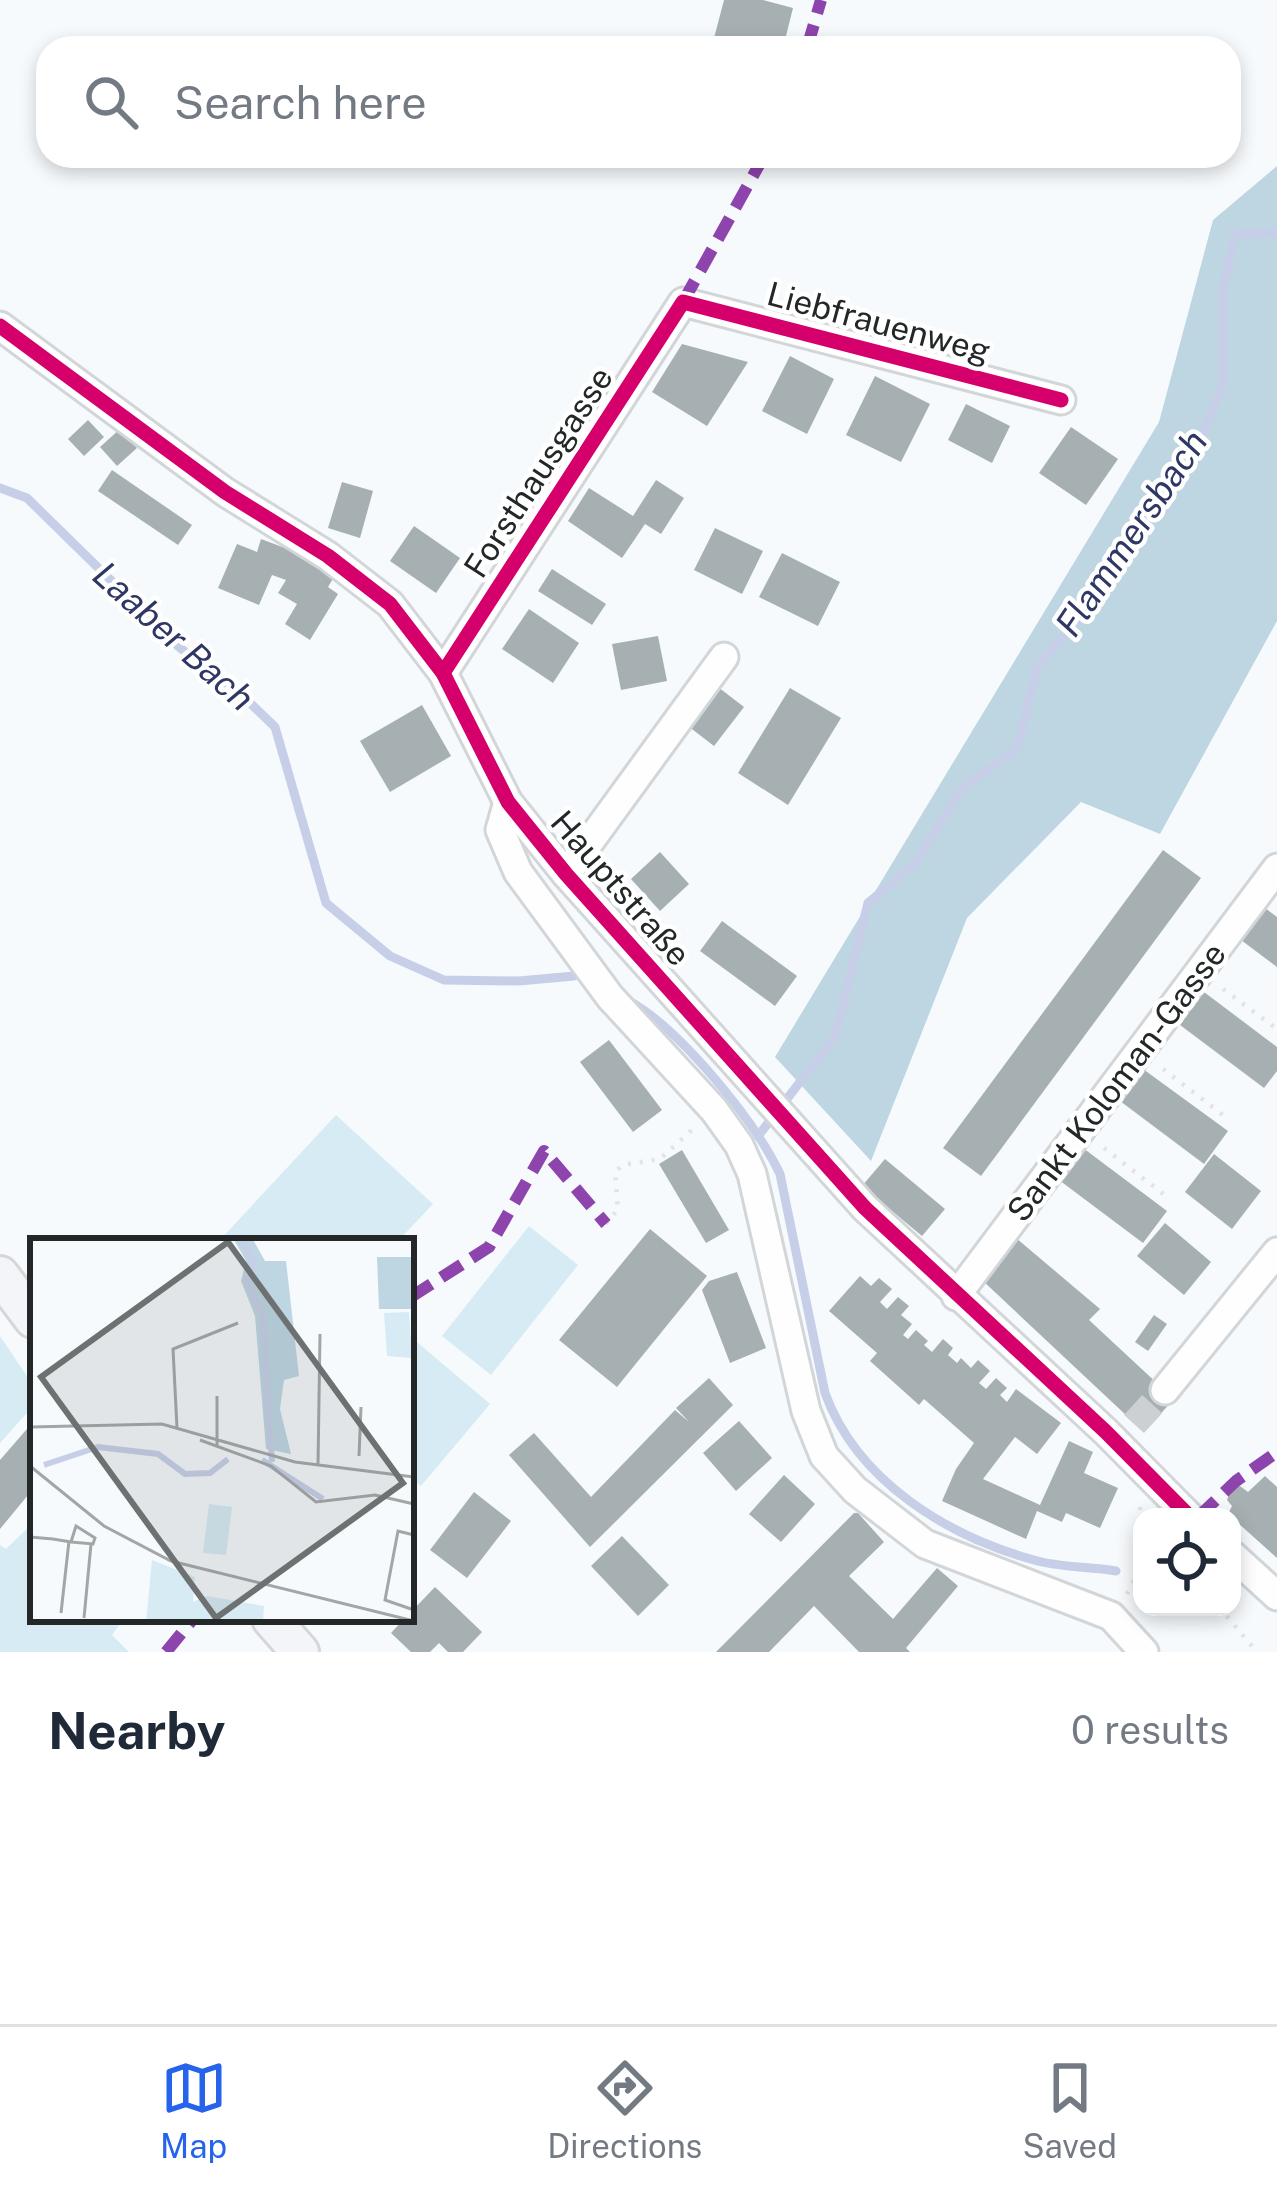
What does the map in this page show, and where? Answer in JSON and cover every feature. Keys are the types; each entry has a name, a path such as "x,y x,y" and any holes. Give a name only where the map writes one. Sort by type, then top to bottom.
{"main road":[{"path":"0,1275 30,1315"},
{"path":"274,1622 300,1652"}],"street":[{"name":"Liebfrauenweg","path":"682,302 1061,400"},
{"name":"Forsthausgasse","path":"443,673 682,302"},
{"name":"Hauptstraße","path":"0,326 225,492 366,582 414,631 443,673 508,802 566,874 865,1208 956,1295 1126,1433 1183,1508"},
{"path":"566,874 724,657"},
{"path":"508,802 500,830 518,872 610,997 740,1145 752,1174 806,1412 824,1456 854,1490 925,1544 1111,1616 1144,1652"},
{"name":"Sankt Koloman-Gasse","path":"956,1295 1277,868"},
{"path":"1165,1390 1277,1252"},
{"path":"1241,1563 1277,1596"}],"path":[{"path":"1199,971 1277,1029"},
{"path":"1139,1051 1227,1118"},
{"path":"606,1224 618,1209 616,1173 622,1165 660,1159 714,1110"},
{"path":"1080,1130 1166,1196"},
{"path":"1111,1616 1133,1580"},
{"path":"1227,1616 1257,1652"}],"shaded area":[{"path":"1277,166 1277,621 1160,834 1081,802 967,918 871,1161 775,1057 1159,422 1213,220"},
{"path":"336,1115 433,1204 401,1238 222,1238"},
{"path":"529,1226 578,1265 491,1375 442,1336"},
{"path":"0,1336 30,1381 30,1409 0,1443"},
{"path":"414,1340 490,1404 421,1486 414,1480"},
{"path":"30,1526 30,1622 121,1622 112,1635 129,1652 0,1652 0,1545 6,1549"}],"building":[{"path":"724,0 763,0 793,8 786,36 715,36"},
{"path":"682,344 748,362 707,426 652,392"},
{"path":"790,356 834,379 807,434 762,411"},
{"path":"875,376 930,404 901,462 846,435"},
{"path":"966,404 1010,426 992,463 948,440"},
{"path":"88,420 104,437 84,456 68,439"},
{"path":"1071,427 1118,459 1086,505 1039,473"},
{"path":"120,429 137,448 117,466 100,447"},
{"path":"112,470 192,525 178,545 98,491"},
{"path":"656,480 684,498 661,534 645,524 622,558 568,521 589,488 633,516"},
{"path":"342,482 373,491 360,538 328,528"},
{"path":"414,526 460,558 436,593 390,561"},
{"path":"715,528 763,551 742,594 694,570"},
{"path":"261,539 293,551 334,577 328,587 338,594 310,640 285,624 297,604 278,593 286,580 272,575 259,605 218,588 237,544 257,552"},
{"path":"782,553 840,582 818,626 759,597"},
{"path":"552,569 606,604 592,625 538,591"},
{"path":"529,609 579,643 553,683 502,649"},
{"path":"658,636 667,681 621,690 612,644"},
{"path":"718,687 744,707 714,746 688,726"},
{"path":"790,688 841,718 788,805 738,773"},
{"path":"422,705 451,756 390,792 360,741"},
{"path":"1163,850 1201,878 981,1176 943,1148"},
{"path":"660,852 689,884 660,911 631,879"},
{"path":"1265,908 1277,917 1277,967 1241,940"},
{"path":"722,921 797,976 775,1006 700,951"},
{"path":"1204,992 1277,1047 1277,1071 1264,1088 1180,1025"},
{"path":"609,1040 662,1110 633,1132 580,1062"},
{"path":"1143,1069 1228,1131 1204,1164 1120,1101"},
{"path":"1083,1148 1167,1211 1143,1243 1059,1180"},
{"path":"682,1150 729,1230 706,1243 659,1164"},
{"path":"1214,1154 1261,1191 1232,1229 1185,1192"},
{"path":"885,1159 945,1209 922,1236 862,1186"},
{"path":"1165,1223 1211,1262 1184,1295 1137,1256"},
{"path":"650,1229 707,1276 617,1387 559,1340"},
{"path":"1016,1238 1100,1309 1089,1320 1174,1399 1144,1432 982,1280"},
{"path":"737,1272 766,1348 730,1363 702,1290 709,1281"},
{"path":"860,1276 871,1286 879,1278 892,1289 880,1302 887,1309 898,1297 909,1306 901,1315 912,1324 903,1335 908,1339 916,1330 932,1352 943,1339 953,1348 948,1355 957,1363 961,1358 971,1368 978,1360 990,1371 979,1383 986,1389 996,1378 1007,1388 1000,1395 1007,1402 1016,1389 1061,1423 1037,1454 1015,1437 983,1479 1040,1505 1069,1441 1093,1452 1084,1473 1118,1488 1100,1528 1066,1513 1062,1522 1037,1511 1026,1539 942,1501 974,1443 924,1399 919,1405 870,1361 877,1353 829,1311"},
{"path":"1154,1315 1167,1324 1148,1351 1135,1342"},
{"path":"709,1378 733,1405 590,1547 509,1455 534,1433 591,1497 675,1410 689,1422 676,1408"},
{"path":"739,1421 772,1458 736,1491 703,1453"},
{"path":"30,1425 30,1493 0,1529 0,1460"},
{"path":"784,1475 815,1504 781,1542 749,1514"},
{"path":"1265,1476 1277,1487 1277,1558 1241,1526 1241,1508 1231,1508 1227,1500 1231,1488 1240,1486 1248,1492"},
{"path":"474,1492 511,1521 467,1578 430,1550"},
{"path":"854,1513 884,1542 849,1576 893,1619 937,1568 958,1586 906,1648 910,1652 859,1652 814,1606 769,1652 716,1652"},
{"path":"622,1536 669,1585 638,1616 591,1566"},
{"path":"435,1587 482,1632 463,1652 448,1652 439,1643 430,1652 411,1652 391,1633 401,1622 414,1622 414,1609"}],"waterway":[{"name":"Flammersbach","path":"758,1136 835,1037 868,903 915,864 962,788 1017,749 1037,667 1092,602 1146,501 1196,450 1223,385 1223,288 1235,234 1277,233"},
{"name":"Laaber Bach","path":"0,488 27,498 179,647 275,727 326,903 390,956 444,980 574,976"},
{"name":"Laaber Bach","path":"629,1001 671,1032 714,1078 780,1174 825,1393 859,1453 909,1500 969,1536 1044,1563 1116,1571"}],"tunnel":[{"path":"1134,1424 1165,1390"}],"marked path":[{"path":"810,36 821,0"},
{"path":"683,302 757,168"},
{"path":"414,1295 489,1247 544,1151 606,1224"},
{"path":"1208,1508 1277,1452"},
{"path":"166,1652 191,1622"}],"cycle path":[{"path":"443,673 683,302 1061,400"},
{"path":"0,326 225,492 328,556 390,604 443,673 508,802 566,874 865,1208 1181,1508"}]}
